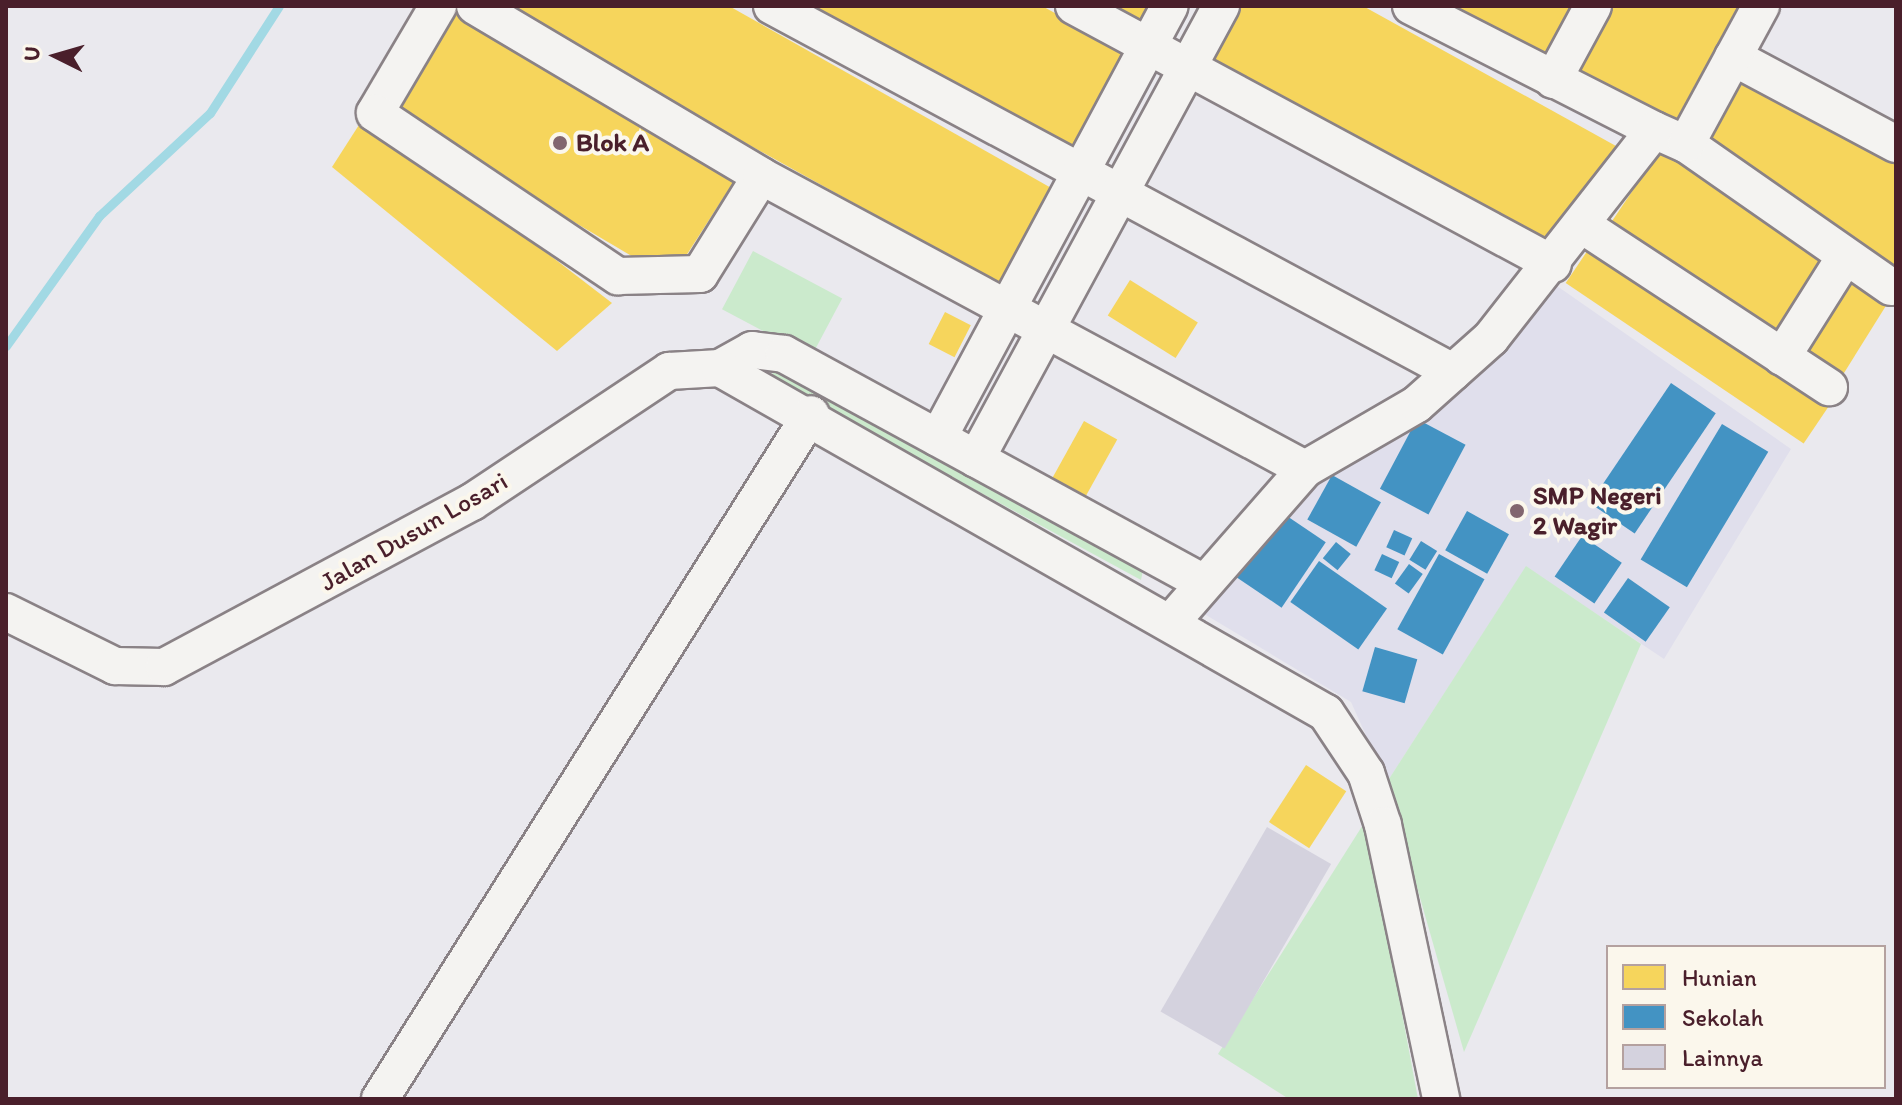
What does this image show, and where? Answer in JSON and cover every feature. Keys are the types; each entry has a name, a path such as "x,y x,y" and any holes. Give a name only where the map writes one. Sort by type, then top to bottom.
{"street":[{"path":"438,6 375,113 618,276 700,274 761,176"},
{"path":"475,6 761,176 1305,469"},
{"path":"772,6 1453,372"},
{"path":"1074,6 1553,264"},
{"path":"938,438 1170,6"},
{"path":"976,459 1221,6"},
{"path":"1553,80 1593,6"},
{"path":"1172,621 1202,582 1305,469 1417,404 1453,372 1670,137 1733,57 1761,6"},
{"path":"1423,9 1553,80 1670,137 1891,287"},
{"path":"1733,57 1896,144"},
{"path":"1585,227 1829,387"},
{"path":"1782,357 1845,257"},
{"path":"720,368 752,350 784,354 1202,582"},
{"path":"720,368 811,414 1326,713 1355,751 1383,825 1441,1099"},
{"name":"Jalan Dusun Losari","path":"6,612 115,666 164,667 472,502 669,371 720,368"},
{"path":"380,1099 811,414"}],"shaded area":[{"name":"SMP Negeri 2 Wagir","path":"1557,286 1791,449 1664,659 1526,567 1387,782 1351,702 1201,612 1308,481 1440,408"}],"green space":[{"path":"753,251 842,298 811,357 722,309"},
{"path":"777,366 1143,570 1141,580 770,378"},
{"path":"1526,566 1641,644 1464,1052 1387,782"},
{"path":"1366,820 1418,1099 1289,1099 1218,1054"}],"building: Hunian":[{"name":"Blok A","path":"452,6 736,178 684,259 635,258 383,109"},
{"path":"499,6 729,6 1053,189 1003,286"},
{"path":"791,6 1042,6 1130,54 1073,158"},
{"path":"1099,6 1157,6 1144,30"},
{"path":"1233,6 1363,6 1625,151 1543,250 1206,62"},
{"path":"1446,6 1581,6 1552,60"},
{"path":"1608,6 1739,6 1677,121 1574,70"},
{"path":"1740,60 1896,144 1896,278 1696,142"},
{"path":"366,114 612,303 557,351 332,167"},
{"path":"1664,144 1831,257 1774,342 1606,229"},
{"path":"1592,244 1830,404 1804,443 1566,283"},
{"path":"1848,274 1890,300 1839,381 1797,355"},
{"path":"1130,280 1198,322 1176,358 1108,316"},
{"path":"945,312 971,325 954,357 929,344"},
{"path":"1084,421 1117,439 1086,496 1052,478"},
{"path":"1306,765 1346,791 1309,848 1269,822"}],"building: Sekolah":[{"path":"1671,383 1716,413 1635,533 1590,503"},
{"path":"1417,419 1466,445 1428,515 1380,489"},
{"path":"1722,424 1768,452 1687,587 1641,559"},
{"path":"1332,475 1381,502 1356,547 1307,520"},
{"path":"1467,511 1509,534 1487,574 1445,550"},
{"path":"1281,512 1326,542 1282,608 1237,577"},
{"path":"1394,530 1412,538 1405,555 1386,547"},
{"path":"1582,536 1622,563 1594,603 1555,577"},
{"path":"1421,541 1437,551 1425,570 1409,560"},
{"path":"1336,542 1351,554 1338,570 1323,558"},
{"path":"1382,554 1399,562 1392,578 1374,570"},
{"path":"1439,554 1484,579 1443,654 1397,629"},
{"path":"1319,561 1387,609 1358,650 1290,602"},
{"path":"1409,564 1423,574 1409,593 1395,583"},
{"path":"1628,578 1670,607 1646,642 1604,612"},
{"path":"1375,647 1417,659 1405,703 1362,691"}],"building: Lainnya":[{"path":"1267,827 1331,864 1225,1048 1160,1011"}],"waterway":[{"path":"6,346 99,216 210,113 279,6"}],"place":[{"name":"Blok A","path":"560,143"},
{"name":"SMP Negeri 2 Wagir","path":"1517,511"}]}
